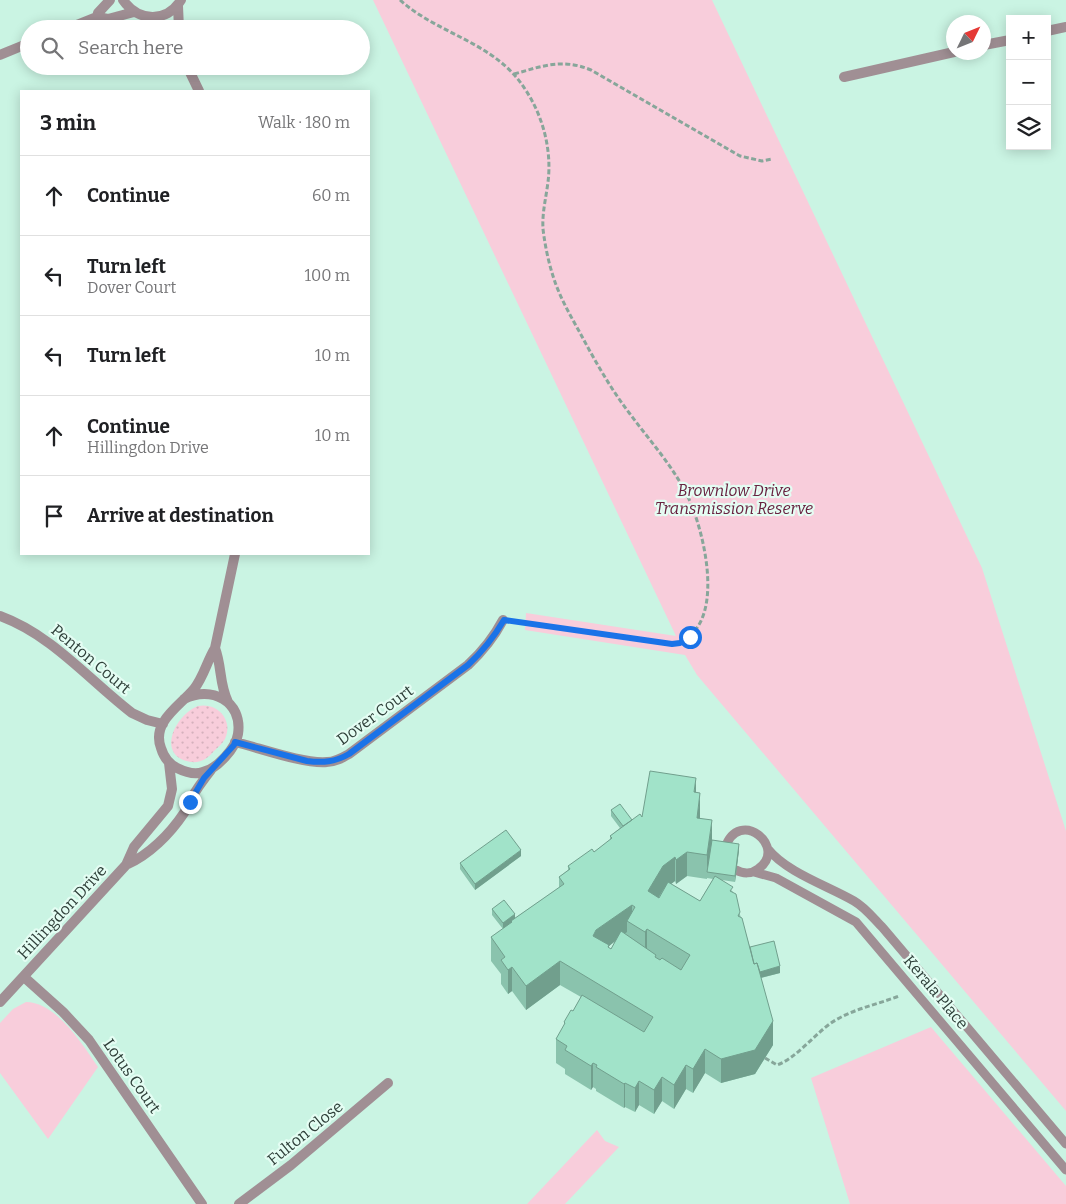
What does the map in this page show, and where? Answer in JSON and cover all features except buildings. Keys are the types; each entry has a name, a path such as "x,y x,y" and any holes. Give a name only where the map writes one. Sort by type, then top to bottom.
{"street":[{"path":"97,17 98,13 110,0"},
{"path":"123,0 134,12 149,20"},
{"path":"146,17 163,16 180,3"},
{"path":"179,20 180,3"},
{"path":"90,20 97,17 108,19 134,12"},
{"path":"1051,30 1066,27"},
{"path":"991,44 1006,41"},
{"path":"0,55 20,47"},
{"path":"844,77 946,54"},
{"path":"191,75 198,90"},
{"path":"216,648 219,658 221,685 238,722 238,734 234,745 213,767 204,772 193,773 180,770 169,763 163,754 159,744 159,732 163,724 201,678 209,658 216,648 235,555"},
{"name":"Penton Court","path":"0,616 29,629 50,643 132,713 146,720 163,724"},
{"name":"Dover Court","path":"235,742 307,761 328,762 338,760 349,754 468,665 482,652 504,620"},
{"path":"184,699 194,694 206,694 217,695 228,702"},
{"name":"Hillingdon Drive","path":"0,1002 126,865 134,847 168,806 172,788 169,763"},
{"name":"Hillingdon Drive","path":"126,865 136,861 154,847 176,823 213,767"},
{"name":"Lotus Court","path":"24,976 63,1012 89,1040 202,1204"},
{"name":"Fulton Close","path":"239,1204 291,1165 388,1083"}],"lane":[{"name":"Kerala Place","path":"725,848 731,836 743,830 756,832 766,842 768,849 773,855 789,867 862,906 883,928 1066,1144"},
{"path":"754,872 765,862 768,849"},
{"name":"Kerala Place","path":"736,870 747,873 754,872 776,878 856,922 1066,1170"}],"path":[{"path":"400,0 420,16 486,50 514,74 526,90 542,124 547,143 549,181 543,228 555,283 590,352 616,395 675,473 688,496 697,519 704,546 708,581 706,606 703,618 697,629 690,637 680,643 672,644 504,620"},
{"path":"514,74 548,64 577,64 591,70 740,156 762,161 772,159"},
{"path":"765,1058 777,1066 785,1062 816,1034 839,1018 903,994 912,988"}],"green space":[{"name":"Brownlow Drive Transmission Reserve","path":"373,0 712,0 982,568 1066,831 1066,1111 697,675 685,655 525,630 526,613 676,636"},
{"path":"198,706 212,707 222,714 227,725 227,732 224,741 209,756 202,761 191,762 180,758 174,752 171,744 172,735 182,718"},
{"path":"26,1002 48,1009 68,1026 98,1067 48,1139 0,1073 0,1023 13,1009"},
{"path":"931,1027 1066,1186 1066,1204 850,1204 811,1078"},
{"path":"597,1130 605,1141 619,1147 565,1204 527,1204"}],"route":[{"path":"190,802 204,778 235,742 307,761 328,762 338,760 349,754 468,665 482,652 504,620 672,644 680,643 690,637"}]}
